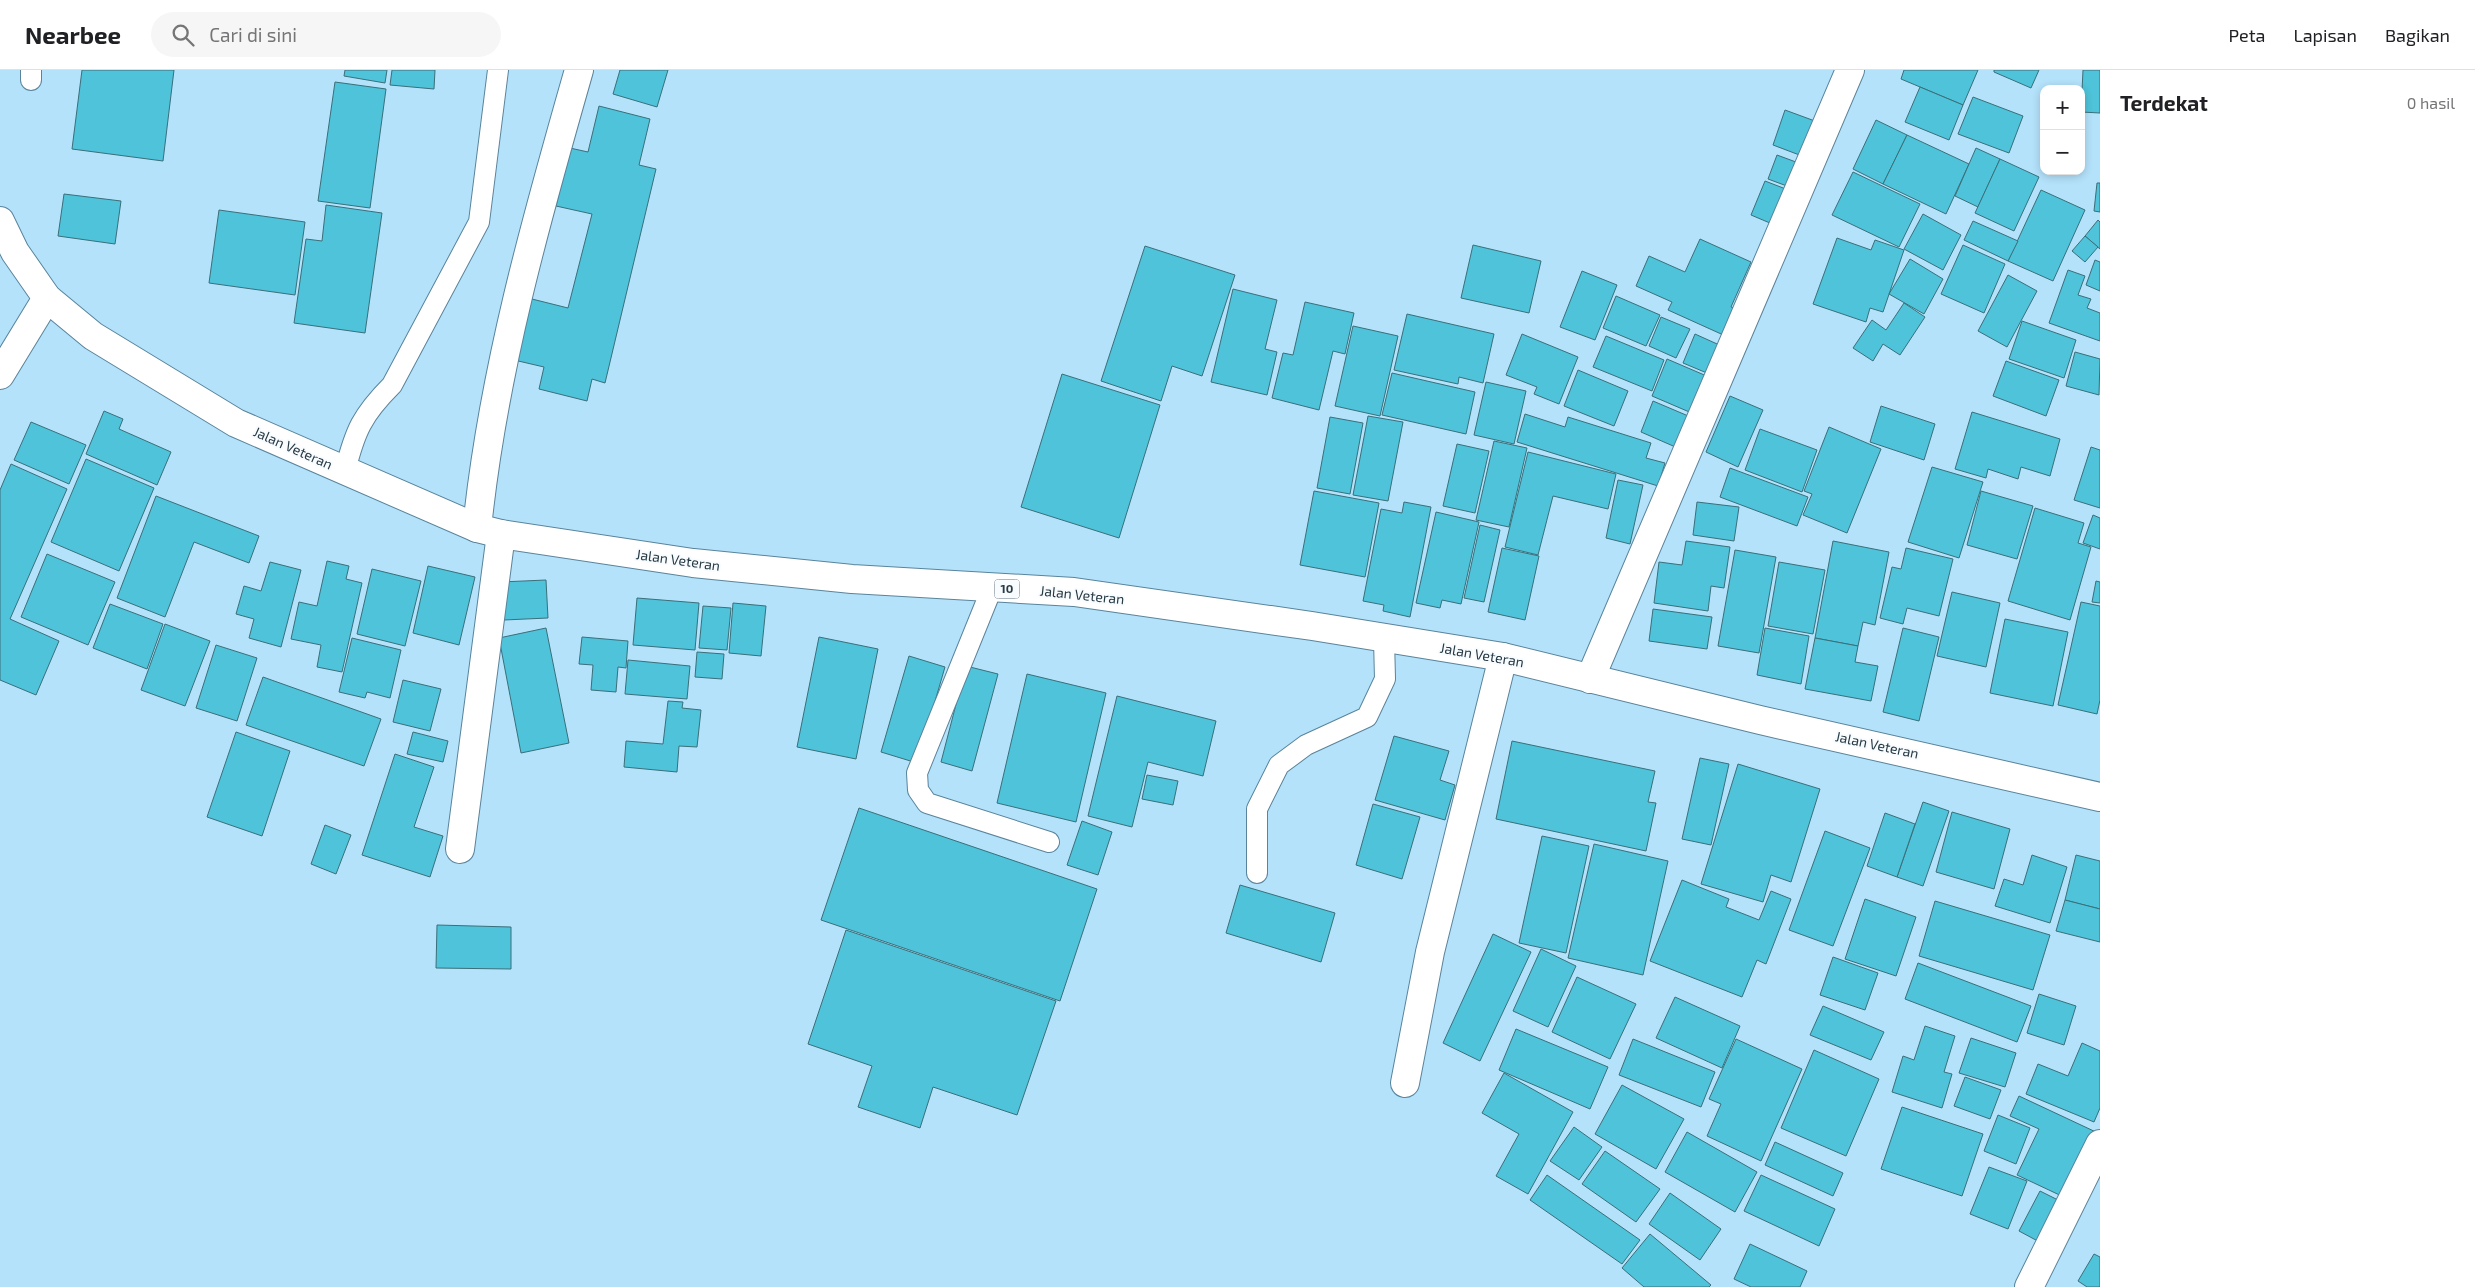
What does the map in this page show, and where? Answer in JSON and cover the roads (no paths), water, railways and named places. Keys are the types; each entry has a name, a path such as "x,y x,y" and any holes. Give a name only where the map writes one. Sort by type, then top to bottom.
{"main road":[{"path":"460,849 489,531 483,473 503,355 580,70"},
{"path":"1590,679 1850,70"},
{"name":"Jalan Veteran","path":"0,221 8,253 47,298 93,336 236,423 489,531 693,563 852,579 1083,593 1312,626 1503,657 1590,679 2100,797"},
{"path":"0,375 47,298"},
{"path":"1405,1083 1430,952 1503,657"},
{"path":"2029,1287 2100,1144"}],"lane":[{"path":"345,471 354,434 374,403 392,385 479,222 498,70"},
{"path":"992,588 917,772 918,790 927,804 1049,842"},
{"path":"1257,873 1257,809 1279,765 1306,745 1368,717 1385,679 1384,639"}]}
